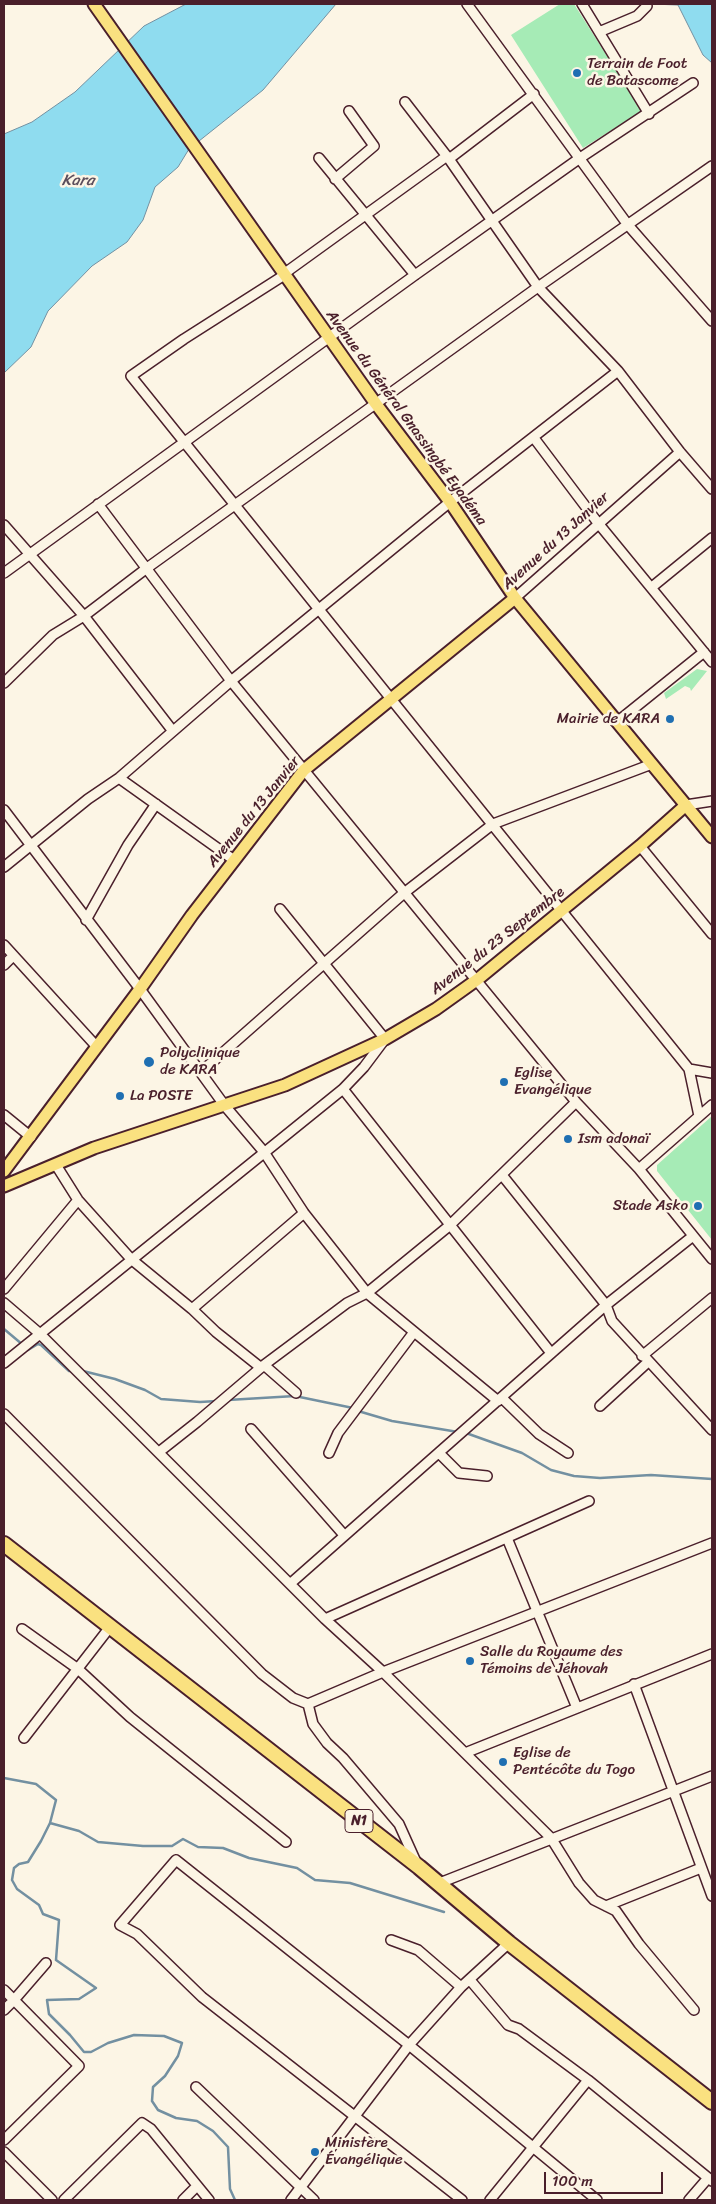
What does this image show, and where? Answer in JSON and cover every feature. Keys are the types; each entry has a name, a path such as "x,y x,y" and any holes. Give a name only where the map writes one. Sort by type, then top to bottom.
{"highway":[{"name":"N1","path":"4,1544 418,1868 509,1943 712,2102"}],"main road":[{"name":"Avenue du Général Gnassingbé Eyadéma","path":"94,4 376,404 450,502 515,598 712,837"},
{"name":"Avenue du 13 Janvier","path":"4,1171 140,989 192,915 304,770 515,598"},
{"name":"Avenue du 23 Septembre","path":"4,1186 104,1145 285,1085 385,1039 436,1010 478,979 640,846 686,805"}],"street":[{"path":"467,4 628,225 712,321"},
{"path":"582,4 648,114"},
{"path":"599,32 638,16 647,6"},
{"path":"4,573 415,275 580,158 693,82"},
{"path":"534,94 285,274 184,339 131,376 689,1069 700,1116"},
{"path":"405,102 448,157 538,287 618,371 680,452 712,489"},
{"path":"335,179 374,146 349,111"},
{"path":"318,158 415,275"},
{"path":"4,683 53,635 84,616 147,568 538,287 711,170"},
{"path":"4,867 29,845 119,778 231,680 450,502 618,371"},
{"path":"534,438 598,523 712,662"},
{"name":"Avenue du 13 Janvier","path":"515,598 680,452"},
{"path":"98,504 231,680 304,770 478,979 576,1102 639,1169 712,1259"},
{"path":"4,525 84,616 172,730"},
{"path":"652,587 712,538"},
{"path":"617,722 704,652"},
{"path":"200,1072 404,892 493,824 652,764"},
{"path":"119,778 234,860"},
{"path":"686,805 712,801"},
{"path":"86,920 128,845 156,804"},
{"path":"4,810 140,989 225,1106 264,1152 304,1213 367,1293 500,1399 539,1434 568,1453"},
{"path":"640,846 712,934"},
{"path":"4,1363 342,1089 364,1067 385,1039 280,909"},
{"path":"4,945 97,1047"},
{"path":"4,965 14,956"},
{"path":"689,1069 712,1073"},
{"path":"342,1089 551,1353"},
{"path":"158,1452 262,1366 347,1303 367,1293 449,1226 576,1102"},
{"path":"639,1169 712,1104"},
{"path":"4,1115 31,1137"},
{"path":"56,1165 78,1200 131,1259 216,1332 296,1392"},
{"path":"502,1176 606,1305 612,1321 712,1430"},
{"path":"4,1289 78,1200"},
{"path":"192,1310 304,1213"},
{"path":"291,1583 606,1305 693,1236"},
{"path":"600,1406 645,1359 712,1298"},
{"path":"4,1303 39,1333 82,1375 325,1619 383,1672 551,1838 579,1883 594,1900 616,1911 639,1944 694,2010"},
{"path":"329,1453 338,1433 360,1407 414,1332"},
{"path":"4,1414 262,1674 293,1698 308,1704 536,1611 712,1543"},
{"path":"704,1421 712,1414"},
{"path":"251,1429 344,1535"},
{"path":"439,1452 459,1473 487,1476"},
{"path":"325,1619 589,1501"},
{"path":"507,1538 577,1708"},
{"path":"24,1738 110,1627"},
{"path":"22,1629 78,1669 130,1717 286,1842"},
{"path":"465,1753 712,1654"},
{"path":"634,1684 712,1896"},
{"path":"308,1704 313,1724 327,1743 343,1758 399,1824 418,1868"},
{"path":"437,1884 712,1776"},
{"path":"462,2200 202,1997 137,1934 120,1925 176,1860 409,2044 597,2200"},
{"path":"606,1906 701,1868"},
{"path":"391,1940 418,1950 461,1986"},
{"path":"291,2200 355,2118 409,2044 461,1986 470,1980 509,1943"},
{"path":"4,2010 46,1963"},
{"path":"470,1980 508,2025 519,2029 588,2080 710,2179 689,2200"},
{"path":"4,1990 79,2066 4,2140"},
{"path":"490,2200 588,2080"},
{"path":"196,2088 314,2200"},
{"path":"64,2200 142,2123 151,2129 209,2200"},
{"path":"4,2152 52,2200"},
{"path":"183,2200 197,2186"}],"green space":[{"name":"Terrain de Foot de Batascome","path":"560,4 574,4 642,111 583,148 511,35"},
{"path":"697,669 707,671 691,691 690,688 685,686 666,699 664,693"},
{"name":"Stade Asko","path":"712,1116 712,1240 657,1171 657,1165"}],"water":[{"name":"Kara","path":"186,4 336,4 263,90 189,149 178,167 155,187 143,220 127,242 92,266 48,311 31,347 4,373 4,134 32,122 75,92 144,26"},
{"path":"651,4 712,4 712,63 703,55 678,5"}],"waterway":[{"path":"4,1329 23,1345"},
{"path":"27,1348 28,1350 38,1344 41,1345 69,1371 73,1371"},
{"path":"79,1370 115,1379 145,1390 161,1399 200,1402 217,1401"},
{"path":"228,1400 295,1396 353,1408"},
{"path":"358,1411 392,1421 458,1432"},
{"path":"466,1433 522,1453 551,1470 574,1476 600,1478 651,1475 712,1479"},
{"path":"4,1778 36,1784 56,1800 50,1823 41,1841 28,1862 19,1864 14,1868 12,1880 17,1889 39,1905 43,1914 59,1920 56,1960 96,1988 79,1999 47,2000 49,2014 84,2052 91,2052 108,2043 134,2035 164,2036 182,2043 178,2056 165,2076 153,2087 152,2101 158,2110 176,2118 197,2121 213,2131 228,2147 230,2189 235,2200"},
{"path":"50,1823 79,1831 98,1842 143,1846 172,1846 183,1839 198,1847 223,1848 249,1858 297,1868 315,1880 350,1883 444,1912"}],"place":[{"name":"Terrain de Foot de Batascome","path":"577,73"},
{"name":"Mairie de KARA","path":"670,719"},
{"name":"Polyclinique de KARA","path":"149,1062"},
{"name":"Eglise Evangélique","path":"504,1082"},
{"name":"La POSTE","path":"120,1096"},
{"name":"Ism adonaï","path":"568,1139"},
{"name":"Stade Asko","path":"698,1206"},
{"name":"Salle du Royaume des Témoins de Jéhovah","path":"470,1661"},
{"name":"Eglise de Pentécôte du Togo","path":"503,1762"},
{"name":"Ministère Évangélique","path":"315,2152"}]}
